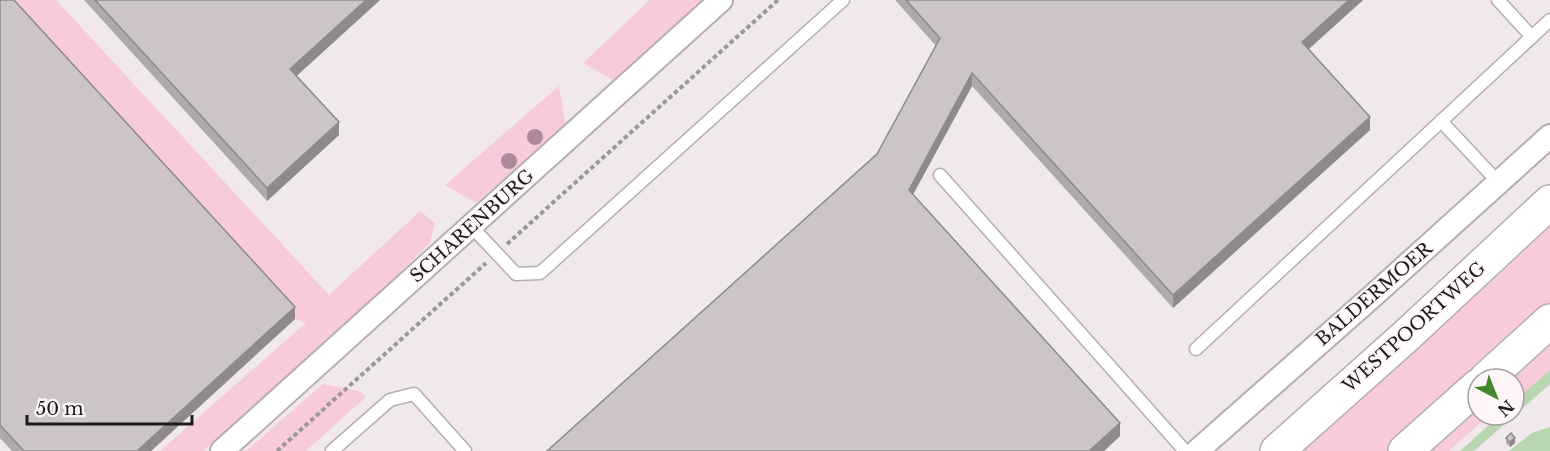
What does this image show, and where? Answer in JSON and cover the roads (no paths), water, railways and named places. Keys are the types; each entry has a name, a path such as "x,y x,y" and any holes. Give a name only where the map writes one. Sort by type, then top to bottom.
{"main road":[{"name":"WESTPOORTWEG","path":"1277,451 1406,336 1550,202"},
{"path":"1498,367 1550,321"},
{"path":"1405,451 1466,397"}],"street":[{"name":"SCHARENBURG","path":"222,451 721,0"},
{"name":"BALDERMOER","path":"1197,451 1550,136"}],"lane":[{"path":"471,226 516,274 540,273 843,0"},
{"path":"1498,0 1532,37"},
{"path":"1196,350 1550,20"},
{"path":"1441,121 1498,183"},
{"path":"940,175 1185,451"},
{"path":"332,451 390,400 414,394 465,451"}]}
